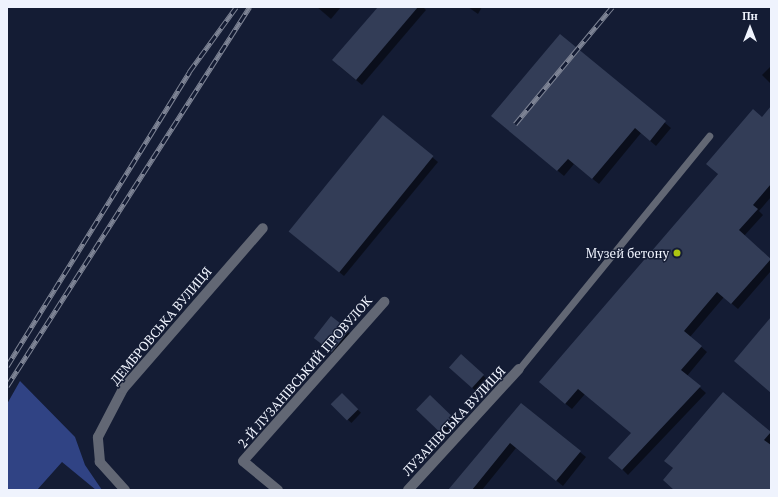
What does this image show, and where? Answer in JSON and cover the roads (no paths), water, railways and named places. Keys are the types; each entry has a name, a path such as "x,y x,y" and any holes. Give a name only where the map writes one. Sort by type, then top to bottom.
{"street":[{"name":"ДЕМБРОВСЬКА ВУЛИЦЯ","path":"125,490 100,462 98,437 123,389 263,228"},
{"name":"2-Й ЛУЗАНІВСЬКИЙ ПРОВУЛОК","path":"278,490 243,461 384,302"},
{"name":"ЛУЗАНІВСЬКА ВУЛИЦЯ","path":"408,490 518,369"}],"lane":[{"path":"518,369 709,136"}],"railway":[{"path":"7,366 189,72 236,7"},
{"path":"7,386 249,7"},
{"path":"515,124 612,7"}],"place":[{"name":"Музей бетону","path":"677,253"}]}
